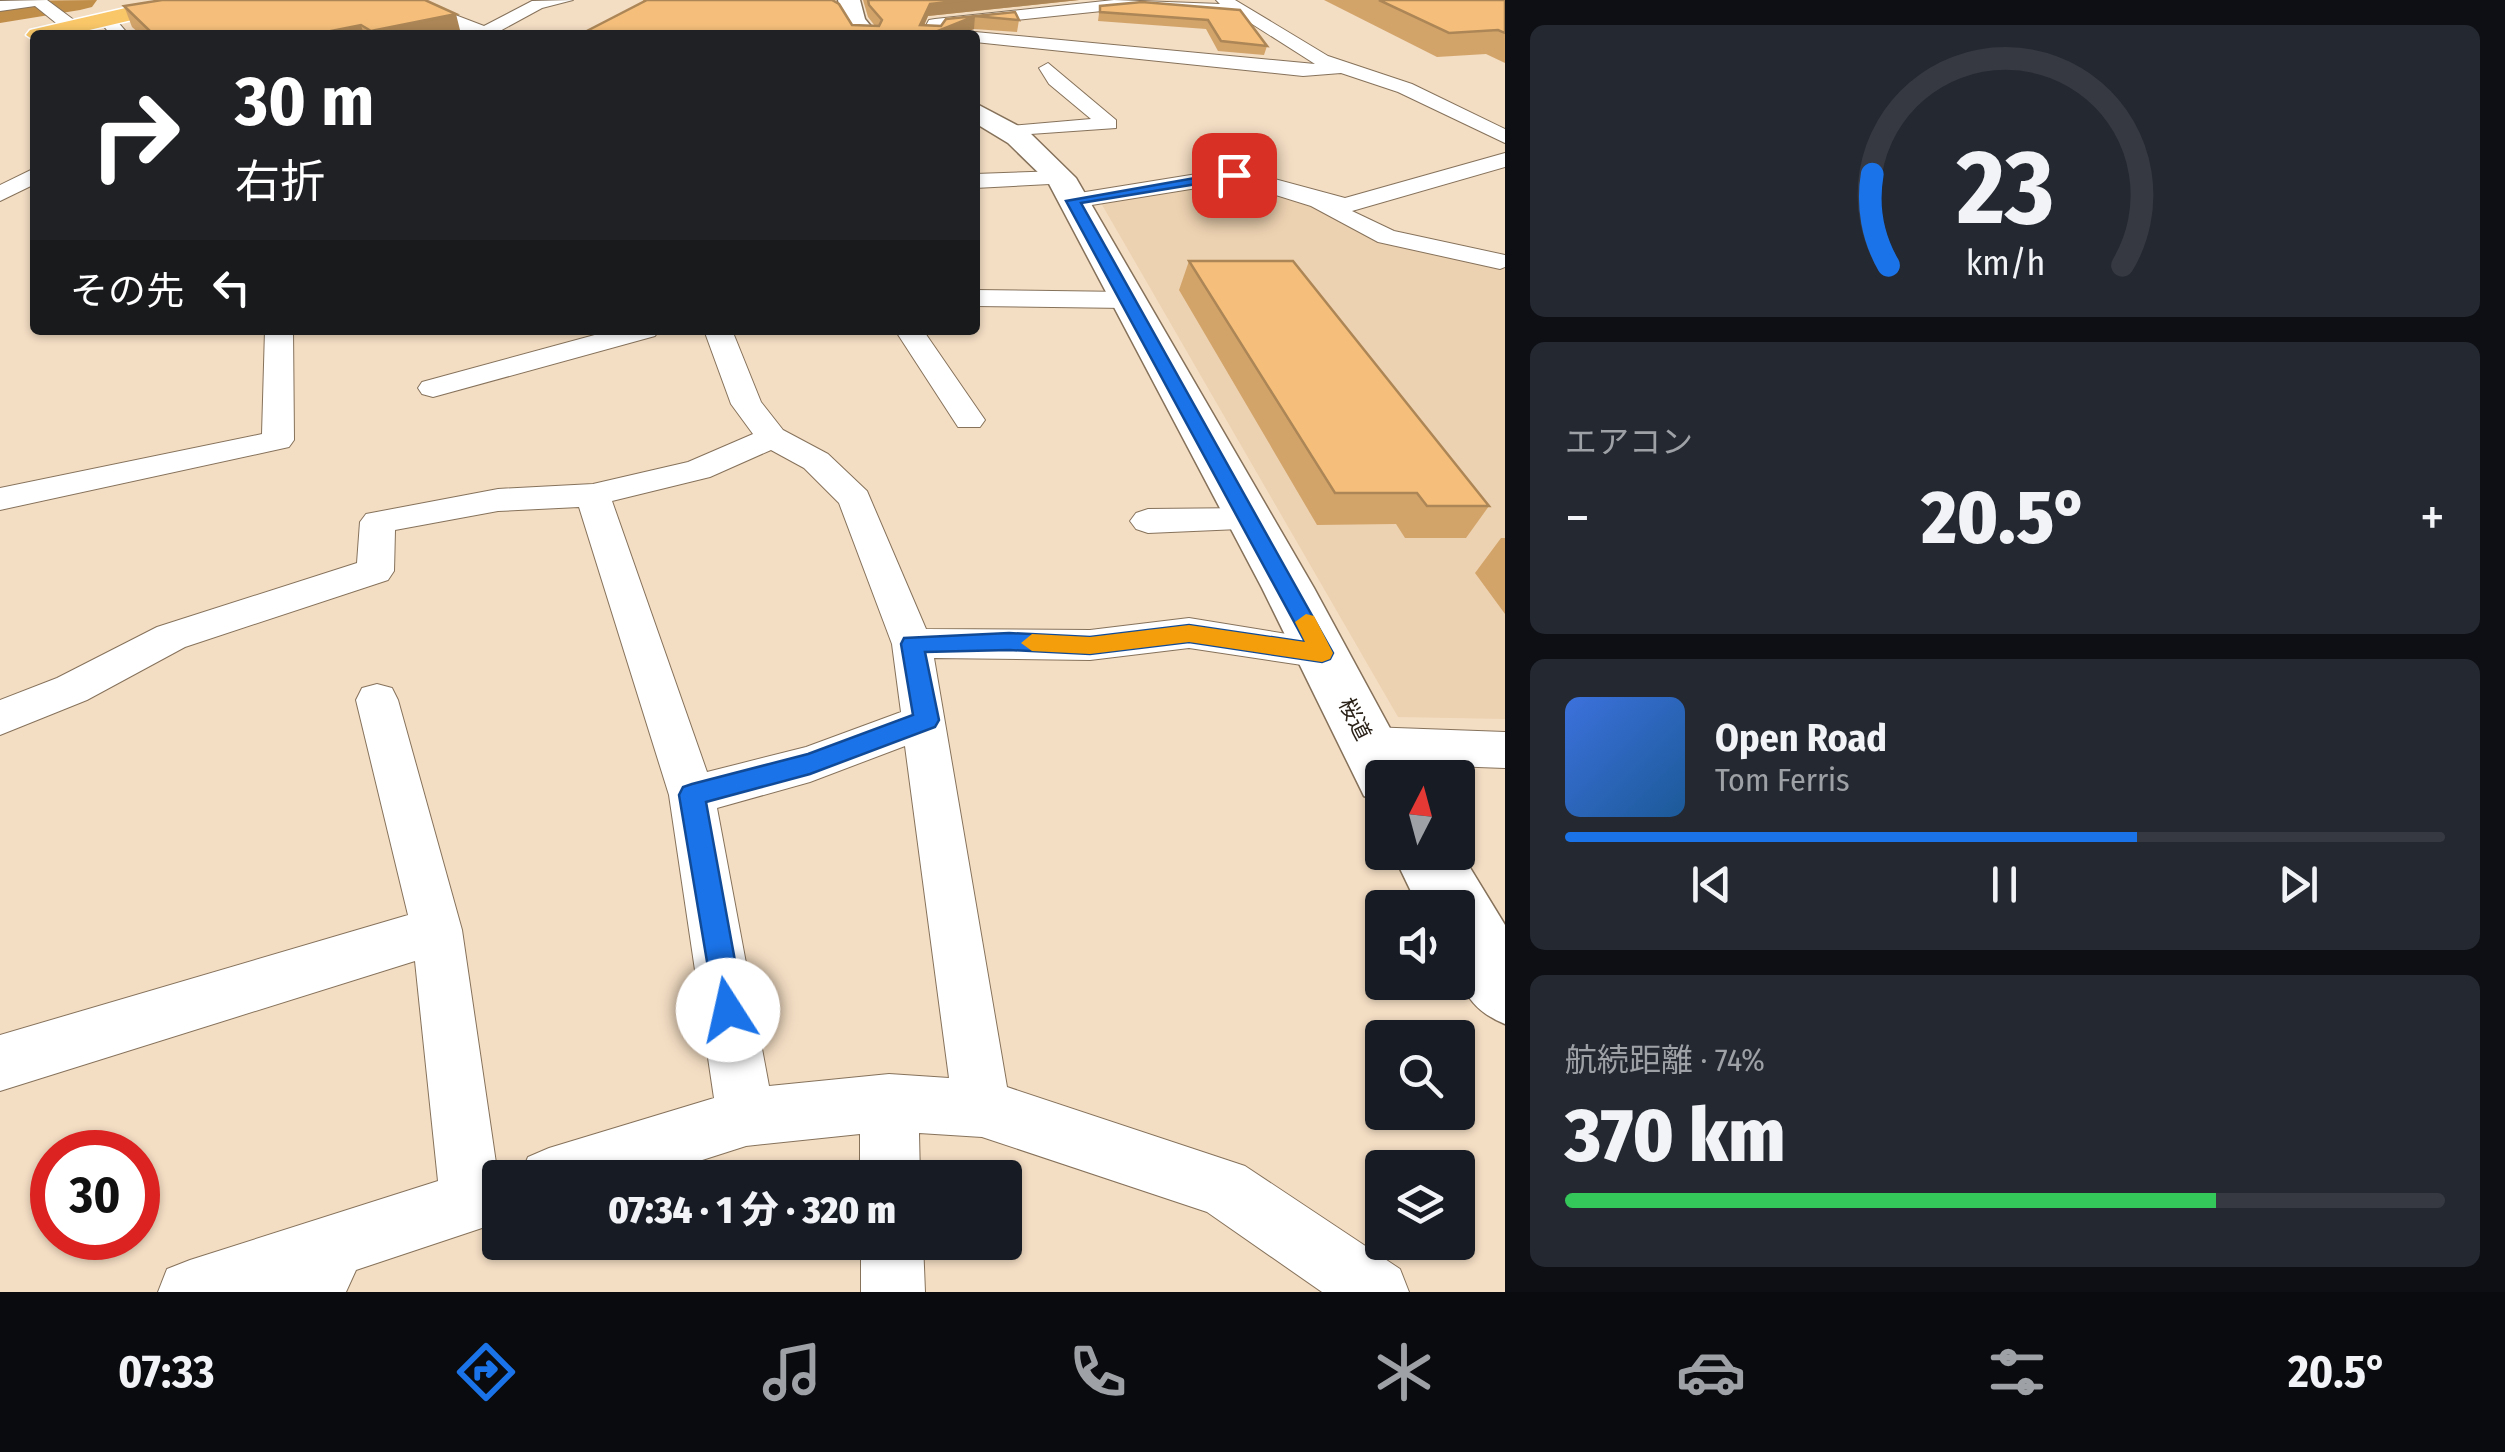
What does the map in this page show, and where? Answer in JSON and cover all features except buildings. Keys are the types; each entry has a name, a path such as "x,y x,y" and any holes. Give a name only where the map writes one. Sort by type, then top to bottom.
{"main road":[{"path":"72,30 188,0"},
{"path":"115,30 213,0"}],"street":[{"path":"402,0 476,30"},
{"path":"491,30 535,2 566,0"},
{"path":"826,0 851,7 863,30"},
{"path":"1053,0 1076,8 1100,51"},
{"path":"1224,0 1322,60 1405,88 1505,137"},
{"path":"932,30 935,24 1140,2 1244,11"},
{"path":"0,6 45,7 67,30"},
{"path":"980,38 1303,70 1342,67"},
{"path":"985,117 1109,124 1056,80 1048,68"},
{"name":"桜道","path":"985,117 1067,189 1250,520 1376,760"},
{"path":"1318,204 1346,205 1505,160"},
{"path":"980,181 1067,189 1234,175 1260,178 1387,237 1500,261"},
{"path":"0,194 30,178"},
{"path":"980,298 1126,300"},
{"path":"0,500 278,440 279,335"},
{"path":"433,388 627,335"},
{"path":"731,335 746,404 772,437 816,461 856,499 912,644 982,1108"},
{"path":"912,335 969,420"},
{"path":"0,718 72,688 171,637 375,572 378,522 498,500 593,495 698,470 772,437"},
{"path":"593,495 692,795 746,1118"},
{"path":"1148,521 1250,520"},
{"path":"912,644 1090,645 1189,633 1322,653"},
{"path":"378,700 438,930 482,1174"},
{"path":"692,795 810,764 926,720"},
{"path":"1389,760 1505,750"},
{"path":"0,1063 438,930"},
{"path":"1475,941 1505,988"},
{"path":"889,1103 890,1160"},
{"path":"608,1160 746,1118 889,1103 982,1108 1224,1187 1372,1290"},
{"path":"190,1292 325,1267 482,1198"},
{"path":"892,1260 892,1292"}],"shaded area":[{"path":"1231,179 1306,200 1318,211 1382,239 1505,267 1505,719 1398,717 1101,203"}],"waterway":[{"path":"0,12 80,0"}],"slow traffic":[{"path":"1032,643 1090,645 1189,633 1322,653 1306,622"}],"route":[{"path":"728,1010 692,795 810,764 926,720 912,644 1090,645 1189,633 1322,653 1073,201 1234,175"}]}
